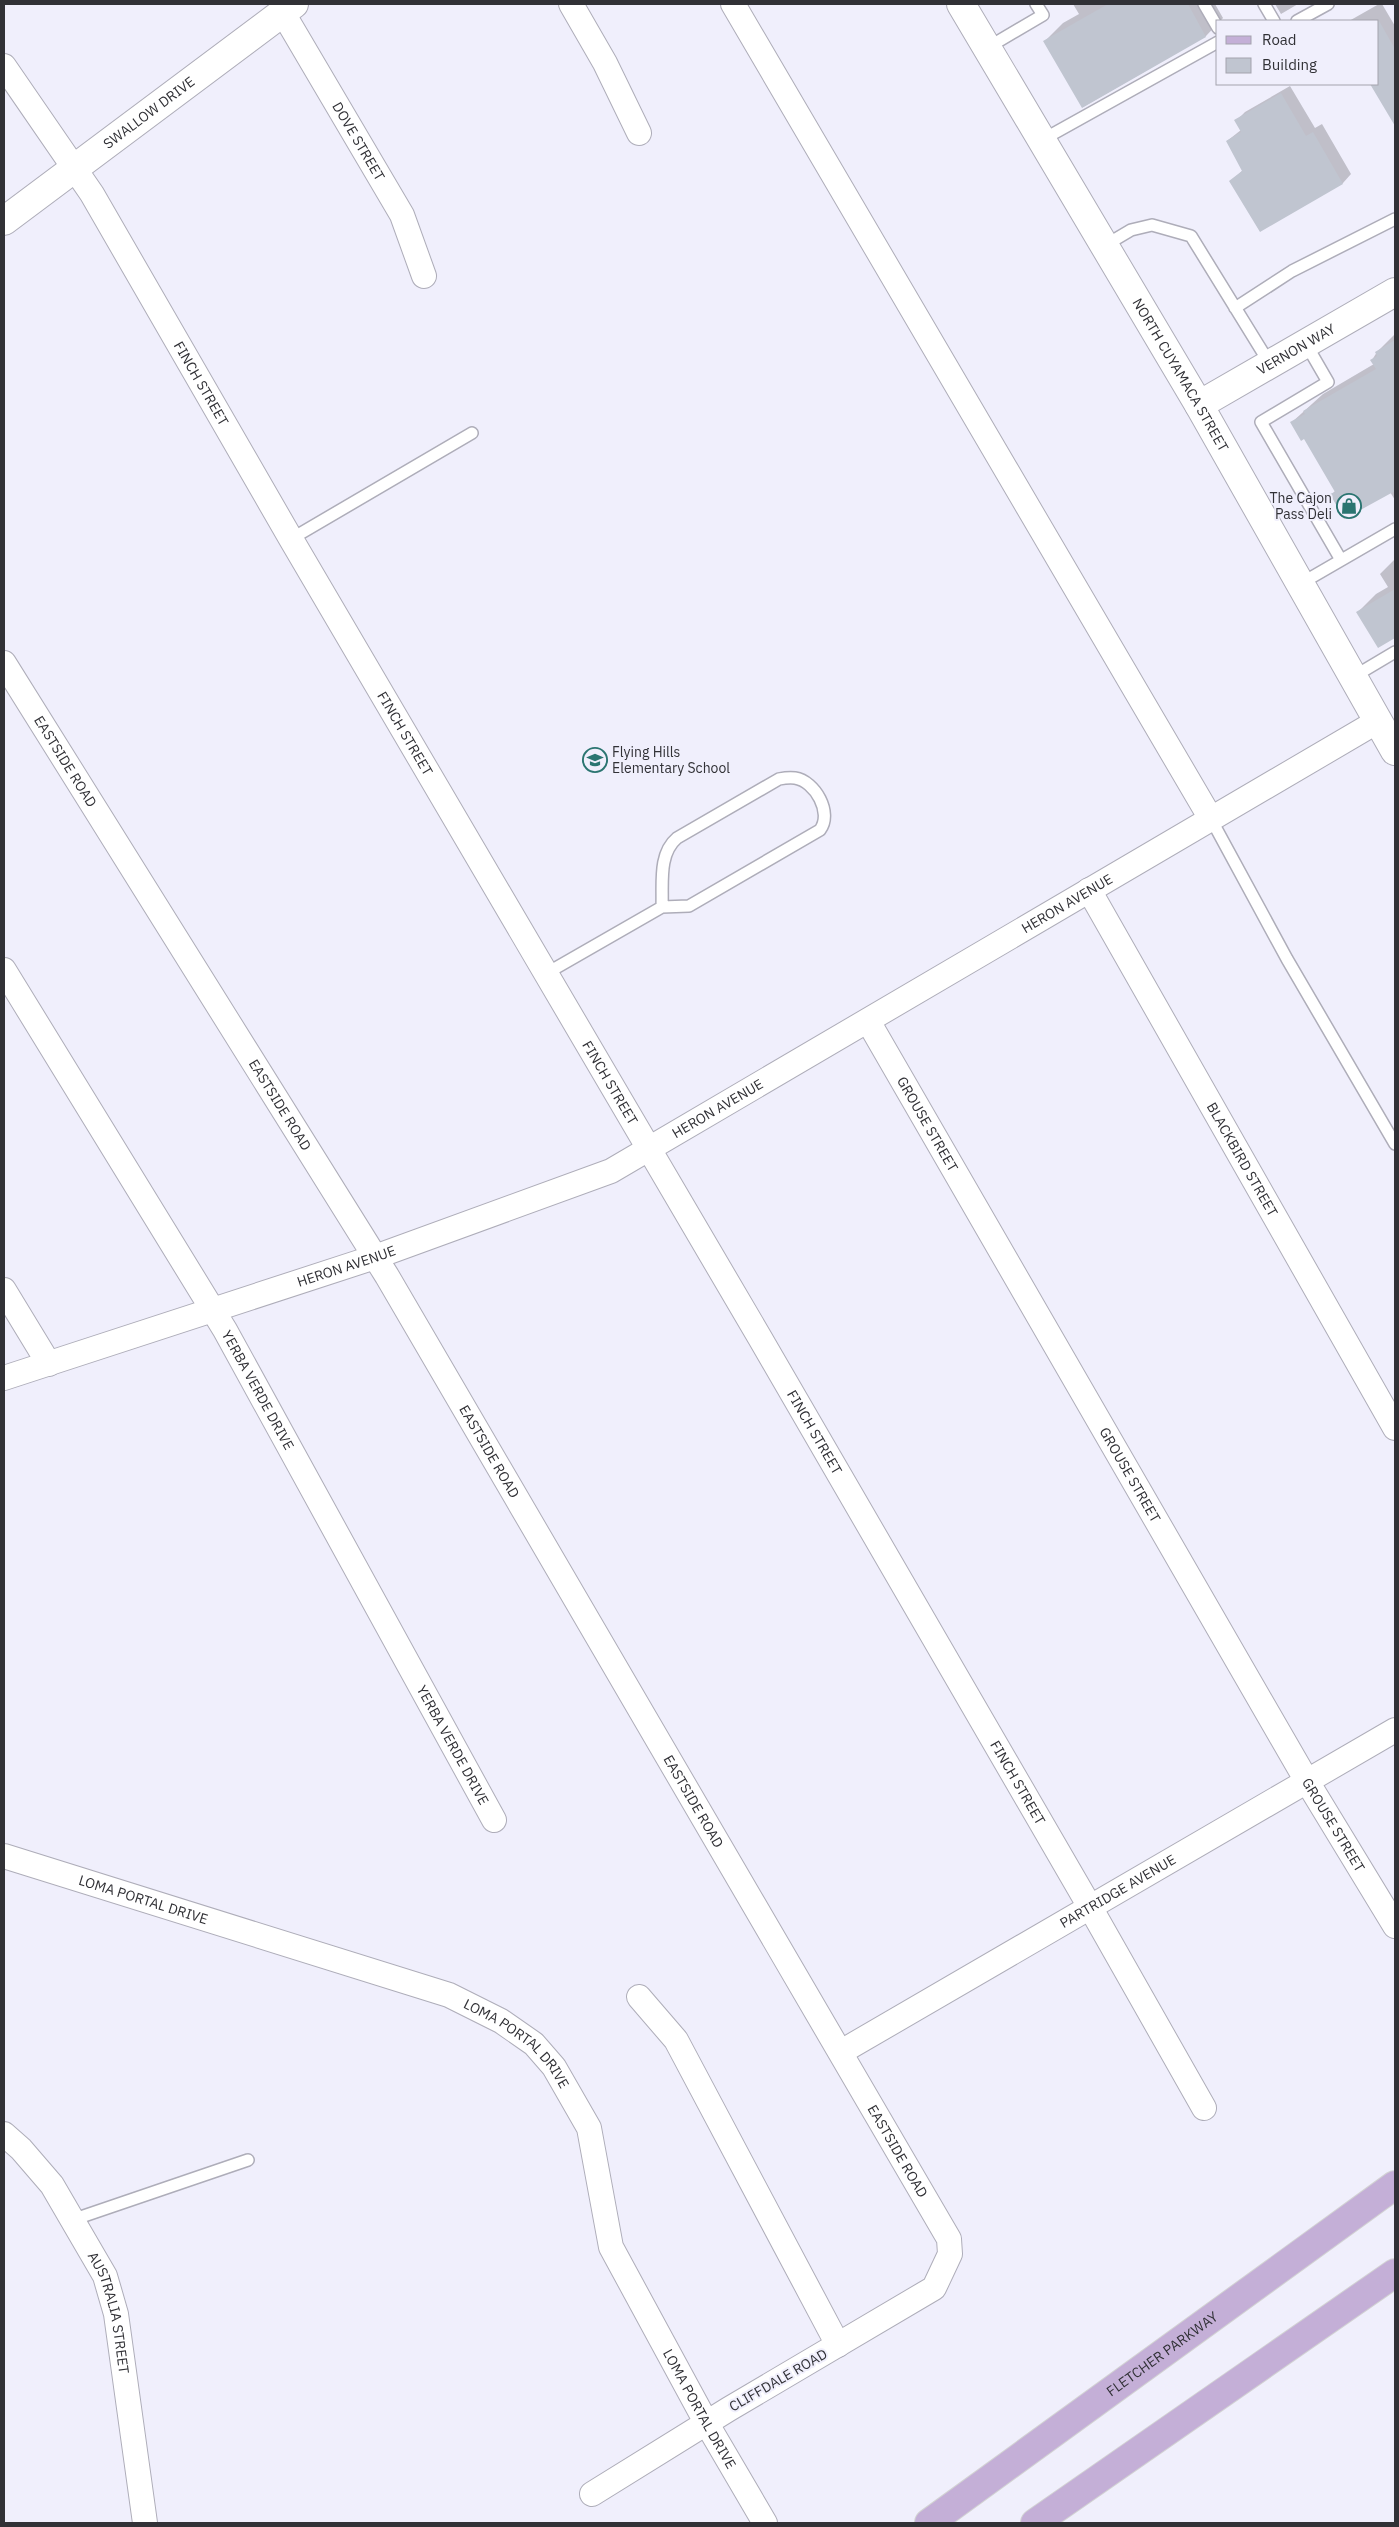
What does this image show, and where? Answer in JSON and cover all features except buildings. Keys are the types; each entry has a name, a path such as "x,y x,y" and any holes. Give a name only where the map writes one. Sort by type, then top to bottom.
{"main road":[{"name":"NORTH CUYAMACA STREET","path":"961,4 1199,405 1395,750"},
{"name":"SWALLOW DRIVE","path":"4,221 289,8"},
{"name":"VERNON WAY","path":"1199,405 1395,292"},
{"name":"FLETCHER PARKWAY","path":"928,2523 1395,2184"},
{"path":"1035,2523 1395,2273"},
{"path":"1053,2523 1110,2471"}],"street":[{"path":"571,4 605,63 639,133"},
{"path":"733,4 1212,820"},
{"name":"DOVE STREET","path":"289,8 402,215 424,276"},
{"name":"FINCH STREET","path":"4,66 92,194 291,539 649,1147 1090,1907 1204,2108"},
{"name":"EASTSIDE ROAD","path":"4,663 376,1256 949,2239 950,2254"},
{"name":"HERON AVENUE","path":"4,1378 376,1256 611,1171 1378,721"},
{"name":"BLACKBIRD STREET","path":"1089,890 1395,1428"},
{"name":"YERBA VERDE DRIVE","path":"4,970 212,1310 494,1820"},
{"name":"GROUSE STREET","path":"868,1021 1308,1783 1395,1926"},
{"path":"4,1290 49,1364"},
{"name":"PARTRIDGE AVENUE","path":"841,2052 1308,1783 1395,1730"},
{"name":"LOMA PORTAL DRIVE","path":"4,1856 449,1995 500,2021 534,2044 554,2067 589,2128 610,2247 707,2424 766,2523"},
{"path":"639,1997 676,2040 838,2345"},
{"name":"AUSTRALIA STREET","path":"4,2134 21,2149 52,2185 105,2276 116,2314 145,2523"},
{"name":"CLIFFDALE ROAD","path":"592,2494 934,2288 950,2254"}],"lane":[{"path":"987,48 1043,15 1036,4"},
{"path":"1204,4 1216,25"},
{"path":"1264,4 1273,20"},
{"path":"1299,20 1328,4"},
{"path":"1042,140 1216,43"},
{"path":"1235,308 1292,271 1395,219"},
{"path":"1104,246 1131,230 1152,225 1191,236 1271,364"},
{"path":"1306,344 1328,382 1261,422 1341,560"},
{"path":"291,539 472,433"},
{"path":"1300,584 1395,529"},
{"path":"1353,677 1395,652"},
{"path":"547,973 662,906 689,906 820,830 824,824 825,810 812,789 807,783 794,777 779,779 677,838 670,844 664,858 662,906"},
{"path":"1212,820 1287,959 1395,1144"},
{"path":"72,2220 248,2160"}],"place":[{"name":"The Cajon Pass Deli","path":"1349,506"},
{"name":"Flying Hills Elementary School","path":"595,760"}]}
